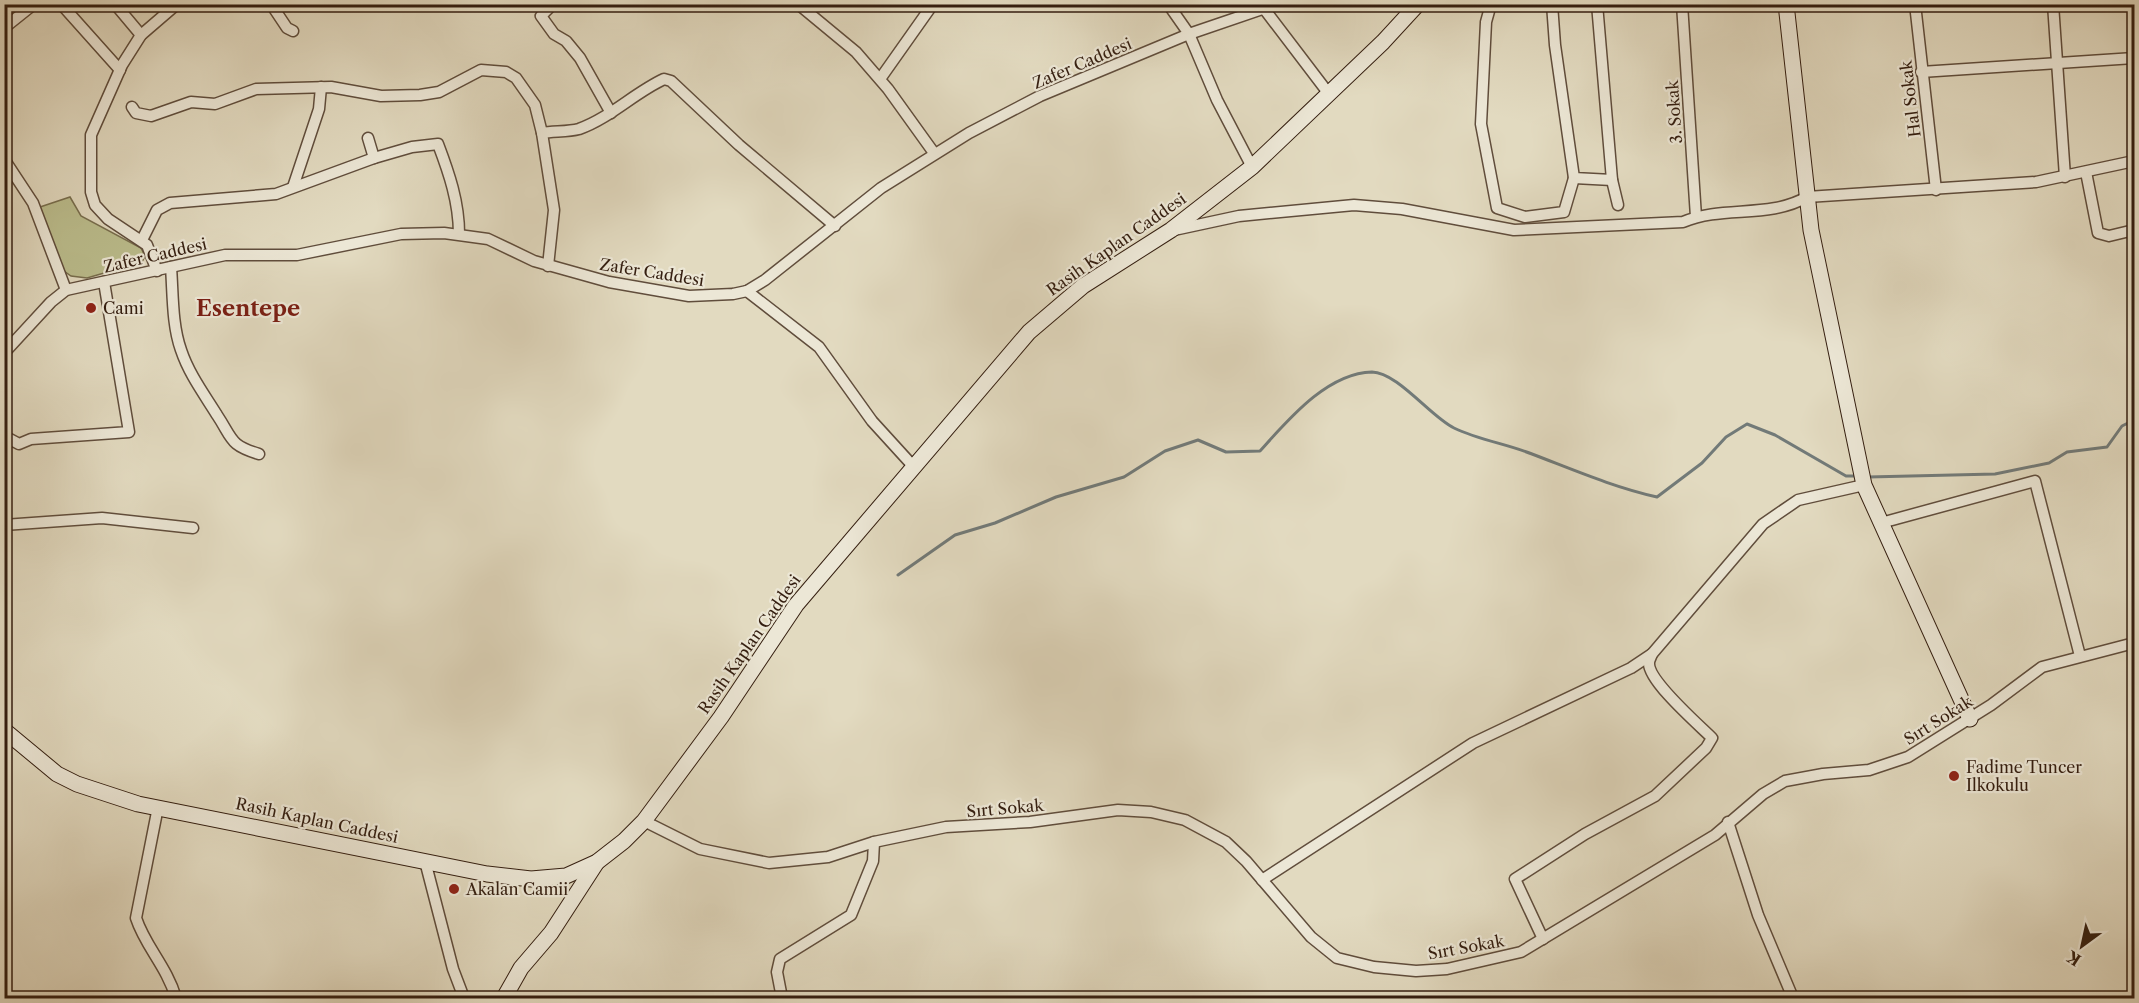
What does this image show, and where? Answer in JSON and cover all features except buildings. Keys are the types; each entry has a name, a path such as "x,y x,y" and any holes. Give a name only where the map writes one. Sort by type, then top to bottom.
{"street":[{"path":"4,28 34,4"},
{"path":"61,4 120,70"},
{"path":"115,4 141,35"},
{"path":"157,271 147,245 99,212 91,192 91,135 120,70 141,35 177,4"},
{"path":"272,4 287,28 293,31"},
{"path":"553,4 541,16 554,34 566,41 580,58 611,113"},
{"path":"798,4 856,52 880,79 934,153"},
{"path":"880,79 933,4"},
{"path":"1168,4 1189,34 1216,100 1252,167"},
{"name":"Zafer Caddesi","path":"66,290 225,255 297,255 401,234 459,234 488,239 548,266 609,282 689,296 714,297 747,291 835,226 881,188 934,153 1040,96 1189,34 1265,10 1277,4"},
{"name":"Rasih Kaplan Caddesi","path":"4,730 57,774 78,784 158,807 488,874 531,879 566,876 597,862 644,821 721,717 796,605 1029,332 1053,309 1083,286 1171,230 1252,167 1329,94 1418,4"},
{"path":"1491,4 1486,22 1481,124 1497,208 1525,217 1564,212 1574,178 1555,45 1552,4"},
{"path":"1597,4 1612,180 1618,206"},
{"name":"3. Sokak","path":"1682,4 1696,217"},
{"path":"1786,4 1811,230 1864,485 1970,719"},
{"name":"Hal Sokak","path":"1916,4 1936,190"},
{"path":"2053,4 2065,177"},
{"path":"1265,10 1329,94"},
{"path":"1922,72 2134,58"},
{"path":"132,107 136,113 151,116 180,104 191,102 215,104 255,89 321,87 381,96 420,94 439,92 481,70 506,72 516,78 535,105 542,133 554,210 548,266"},
{"path":"542,133 578,129 611,113 650,85 664,79 671,81 740,145 835,226"},
{"path":"293,187 319,109 321,87"},
{"path":"368,138 374,158"},
{"path":"142,240 157,210 170,203 276,194 315,182 374,158 412,147 438,144 459,215 459,234"},
{"path":"4,159 33,203 66,290 51,302 4,353"},
{"path":"1171,230 1239,216 1354,205 1402,209 1515,230 1683,222 1696,217 1769,211 1792,206 1807,197 2036,182 2134,161"},
{"path":"2085,172 2098,232 2109,236 2134,230"},
{"path":"1574,178 1612,180"},
{"path":"171,267 174,314 180,350 228,437 242,449 259,454"},
{"path":"4,436 19,444 31,438 129,432 104,282"},
{"path":"747,291 819,347 872,421 913,466"},
{"path":"1881,523 2035,481 2080,656"},
{"path":"1262,880 1473,743 1631,668 1652,654 1763,524 1798,500 1864,485"},
{"path":"4,525 102,518 141,520 193,528"},
{"name":"Sırt Sokak","path":"644,821 700,849 769,864 828,857 874,842 946,827 1030,822 1118,810 1150,812 1185,820 1226,842 1326,951 1337,958 1374,967 1416,971 1447,969 1521,952 1714,835 1763,794 1785,782 1823,774 1869,770 1889,764 1927,747 2042,667 2134,643"},
{"path":"1543,939 1515,879 1585,834 1655,796 1706,748 1712,738 1660,685 1649,663 1652,654"},
{"path":"158,807 136,918 141,932 168,973 176,999"},
{"path":"1728,822 1758,915 1793,999"},
{"path":"782,999 777,972 780,959 851,915 873,861 874,842"},
{"path":"425,861 453,969 464,999"},
{"path":"504,999 521,968 563,916 597,862"}],"green space":[{"path":"70,197 81,216 141,248 145,256 142,262 87,278 71,276 64,271 40,207"}],"waterway":[{"path":"898,575 955,535 995,523 1056,497 1124,477 1165,451 1198,440 1226,452 1260,451 1296,413 1324,389 1355,374 1372,372 1392,379 1454,428 1609,483 1657,497 1702,463 1726,437 1747,424 1775,435 1846,476 1856,476"},
{"path":"1868,477 1995,474 2049,463 2067,452 2107,447 2122,426 2134,420"}],"place":[{"name":"Cami","path":"91,308"},
{"name":"Fadime Tuncer Ilkokulu","path":"1954,776"},
{"name":"Akalan Camii","path":"454,889"}],"district":[{"name":"Esentepe","path":"248,308"}]}
